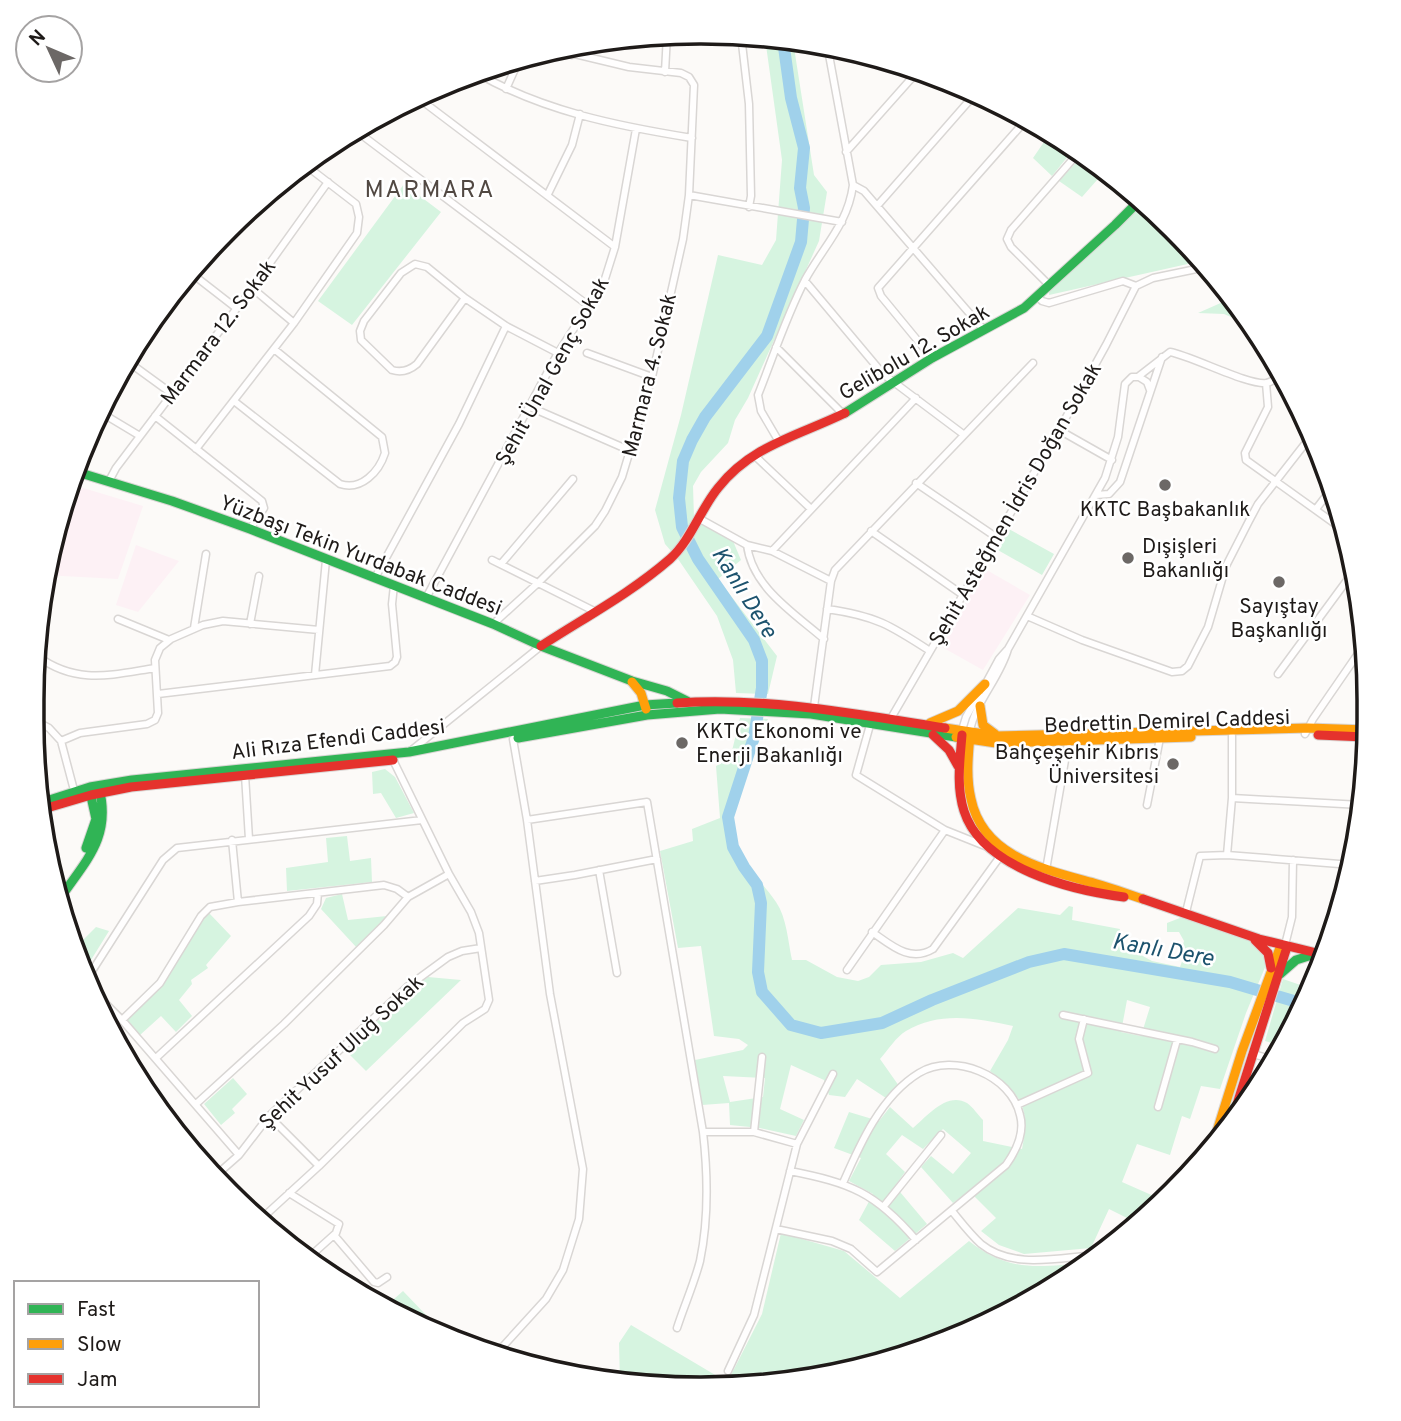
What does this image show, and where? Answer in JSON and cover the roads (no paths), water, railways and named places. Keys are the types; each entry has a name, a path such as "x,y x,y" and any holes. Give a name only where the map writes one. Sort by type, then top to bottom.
{"main road":[{"name":"Gelibolu 12. Sokak","path":"541,646 672,557 700,519 716,490 733,471 754,454 778,440 843,414 932,358 1024,308 1115,225 1132,206"},
{"name":"Yüzbaşı Tekin Yurdabak Caddesi","path":"85,474 250,529 493,624 541,646 687,701"},
{"path":"632,681 641,693 646,710"},
{"path":"926,724 958,711 985,684"},
{"path":"646,710 687,701 776,708 814,707 926,724 966,735"},
{"path":"646,710 720,704"},
{"path":"962,766 974,751 996,740 984,725 980,706"},
{"path":"776,708 933,735 966,735"},
{"name":"Ali Rıza Efendi Caddesi","path":"75,795 265,766 409,752 646,710"},
{"name":"Ali Rıza Efendi Caddesi","path":"95,790 393,760 646,710"},
{"name":"Bedrettin Demirel Caddesi","path":"996,740 1357,730"},
{"name":"Bedrettin Demirel Caddesi","path":"966,735 996,740 1068,743 1307,731 1356,736"},
{"path":"933,735 962,766 980,824 996,845 1010,854 1046,870 1244,932 1315,951"},
{"path":"966,735 962,766 963,806 970,825 985,846 999,858 1020,868 1071,886 1105,895 1139,899"},
{"path":"79,868 86,861 102,828 104,811 115,795 125,788"},
{"path":"95,790 104,811"},
{"path":"66,890 79,868 96,819 95,790"},
{"path":"49,801 75,795"},
{"path":"49,806 75,795"},
{"path":"1244,932 1265,948 1274,977"},
{"path":"1219,1123 1242,1051 1263,1007 1285,944"},
{"path":"1274,977 1296,960 1314,954"},
{"path":"1240,1095 1253,1054 1263,1007"}],"street":[{"path":"575,56 629,68 665,72 666,45"},
{"path":"742,45 748,104 751,196 749,207"},
{"path":"778,440 761,411 758,395 805,281 850,205 853,185 829,56"},
{"path":"506,89 514,71"},
{"name":"Marmara 4. Sokak","path":"493,624 595,526 606,511 631,451 652,377 683,239 689,195 694,85 689,76 665,72"},
{"path":"489,79 506,89 580,114 636,129 692,138"},
{"path":"846,152 911,79"},
{"path":"877,206 969,101"},
{"path":"426,104 615,247"},
{"path":"548,194 572,145 580,114"},
{"path":"932,358 881,296 878,288 1020,127"},
{"name":"Şehit Ünal Genç Sokak","path":"426,598 558,353 604,282 615,247 636,129"},
{"path":"363,137 589,306"},
{"path":"1049,285 1011,247 1007,239 1011,230 1073,159"},
{"path":"196,449 294,323 355,237 359,217 357,207 353,201 313,171"},
{"name":"Marmara 12. Sokak","path":"109,481 171,393 253,288 328,183"},
{"path":"853,185 864,191 983,329"},
{"path":"689,195 842,222"},
{"path":"466,298 418,364 402,371 390,368 363,343 361,327 401,273 415,264 426,267 506,326 558,353"},
{"path":"1037,296 1049,303 1123,281 1136,286 1153,278 1196,269"},
{"path":"198,278 236,308"},
{"path":"805,281 883,373 963,434"},
{"name":"Şehit Asteğmen İdris Doğan Sokak","path":"890,720 1059,430 1107,345 1136,286"},
{"path":"253,288 294,323"},
{"path":"375,578 459,424 506,326"},
{"path":"776,347 843,414"},
{"path":"234,401 340,484 359,484 371,477 378,468 386,450 379,434 274,349"},
{"path":"966,735 998,676 1008,649 1096,495 1112,460 1125,384 1132,377 1147,373 1170,352 1250,380 1266,383 1273,379"},
{"path":"587,353 652,377"},
{"path":"1096,495 1109,494 1120,482 1162,357"},
{"path":"814,707 831,581 835,570 1033,363"},
{"path":"135,367 171,393"},
{"path":"1139,377 1147,382 1150,390"},
{"path":"1266,383 1268,407 1245,458 1332,521"},
{"path":"772,551 916,398"},
{"path":"530,407 631,451"},
{"path":"155,416 262,501 264,508 250,529"},
{"path":"108,417 140,436"},
{"path":"1059,430 1112,460"},
{"path":"1027,616 1082,640 1171,672 1182,671 1194,656 1208,627 1232,554 1258,504 1305,444"},
{"path":"754,454 811,509"},
{"path":"501,564 573,479"},
{"path":"916,483 996,537"},
{"path":"1316,509 1325,498"},
{"path":"700,519 747,545 772,551 831,581"},
{"path":"871,531 963,595"},
{"path":"747,545 748,558 755,573 824,639"},
{"path":"194,628 205,554"},
{"path":"315,675 326,560"},
{"path":"492,560 594,611"},
{"path":"250,624 258,576"},
{"path":"1278,674 1346,581"},
{"path":"158,694 387,667 395,662 397,654 392,604 394,585"},
{"path":"827,610 862,614 880,621 930,651"},
{"path":"118,619 169,640"},
{"path":"61,741 80,733 153,722 158,715 155,668 158,651 169,640 194,628 223,621 319,630"},
{"path":"409,752 541,646"},
{"path":"966,735 966,717 999,659 1008,649"},
{"path":"1307,731 1356,657"},
{"path":"45,661 60,670 82,676 104,676 155,668"},
{"path":"44,725 61,741 75,795"},
{"path":"870,725 856,775 945,830 985,846"},
{"path":"1227,856 1232,798 1232,736"},
{"path":"503,1346 534,1314 556,1285 575,1239 582,1198 581,1151 563,1069 513,738"},
{"path":"1147,806 1160,738"},
{"path":"1046,870 1068,743"},
{"path":"267,1214 463,1023 485,1010 489,1000 481,948 471,912 449,874 393,760"},
{"path":"245,775 249,839"},
{"path":"1232,798 1352,805"},
{"path":"527,820 646,802 703,1132 709,1182 699,1263 677,1328"},
{"path":"93,970 170,852 181,846 422,820"},
{"path":"847,970 945,830"},
{"path":"232,841 238,902"},
{"path":"1186,912 1200,856 1341,864"},
{"path":"872,932 905,953 924,954 933,948 999,858"},
{"path":"535,881 657,859"},
{"path":"1285,944 1292,917 1293,860"},
{"path":"599,870 617,973"},
{"path":"196,1104 284,1024 384,925 408,897 449,874"},
{"path":"122,1020 160,983 203,913 213,906 384,885 397,889 408,897"},
{"path":"156,1058 309,916 317,904 318,893"},
{"name":"Şehit Yusuf Uluğ Sokak","path":"222,1170 239,1155 269,1116 425,973 454,954 481,948"},
{"path":"109,1007 239,1155"},
{"path":"1063,1015 1215,1049"},
{"path":"1017,1105 1088,1073 1079,1039 1084,1019"},
{"path":"1158,1107 1177,1040"},
{"path":"1253,1054 1264,1057"},
{"path":"754,1132 762,1057"},
{"path":"776,1228 832,1241 851,1249 877,1272 1006,1165 1016,1152 1021,1118 1017,1105 1005,1088 982,1073 963,1065 943,1065 920,1072 897,1091 881,1111 854,1157 843,1183"},
{"path":"728,1371 754,1315 797,1144 833,1074"},
{"path":"269,1116 318,1166"},
{"path":"703,1132 754,1132 797,1144"},
{"path":"884,1206 941,1135"},
{"path":"790,1171 843,1183 884,1206 916,1240"},
{"path":"289,1193 339,1224 334,1235 315,1252"},
{"path":"951,1211 983,1245 1004,1256 1019,1260 1080,1256"},
{"path":"334,1235 374,1282 378,1283 387,1277"}],"waterway":[{"name":"Kanlı Dere","path":"784,49 791,98 804,148 800,188 804,208 801,242 767,336 705,417 692,440 683,461 679,498 682,527 698,559 754,640 762,661 762,688 754,737 728,817 733,847 757,885 761,903 758,972 762,992 791,1025 821,1033 882,1023 1029,962 1064,954 1230,982 1294,1001"}],"place":[{"name":"KKTC Başbakanlık","path":"1165,485"},
{"name":"Dışişleri Bakanlığı","path":"1128,558"},
{"name":"Sayıştay Başkanlığı","path":"1279,582"},
{"name":"KKTC Ekonomi ve Enerji Bakanlığı","path":"682,743"},
{"name":"Bahçeşehir Kıbrıs Üniversitesi","path":"1173,764"}],"district":[{"name":"MARMARA","path":"430,189"}]}
